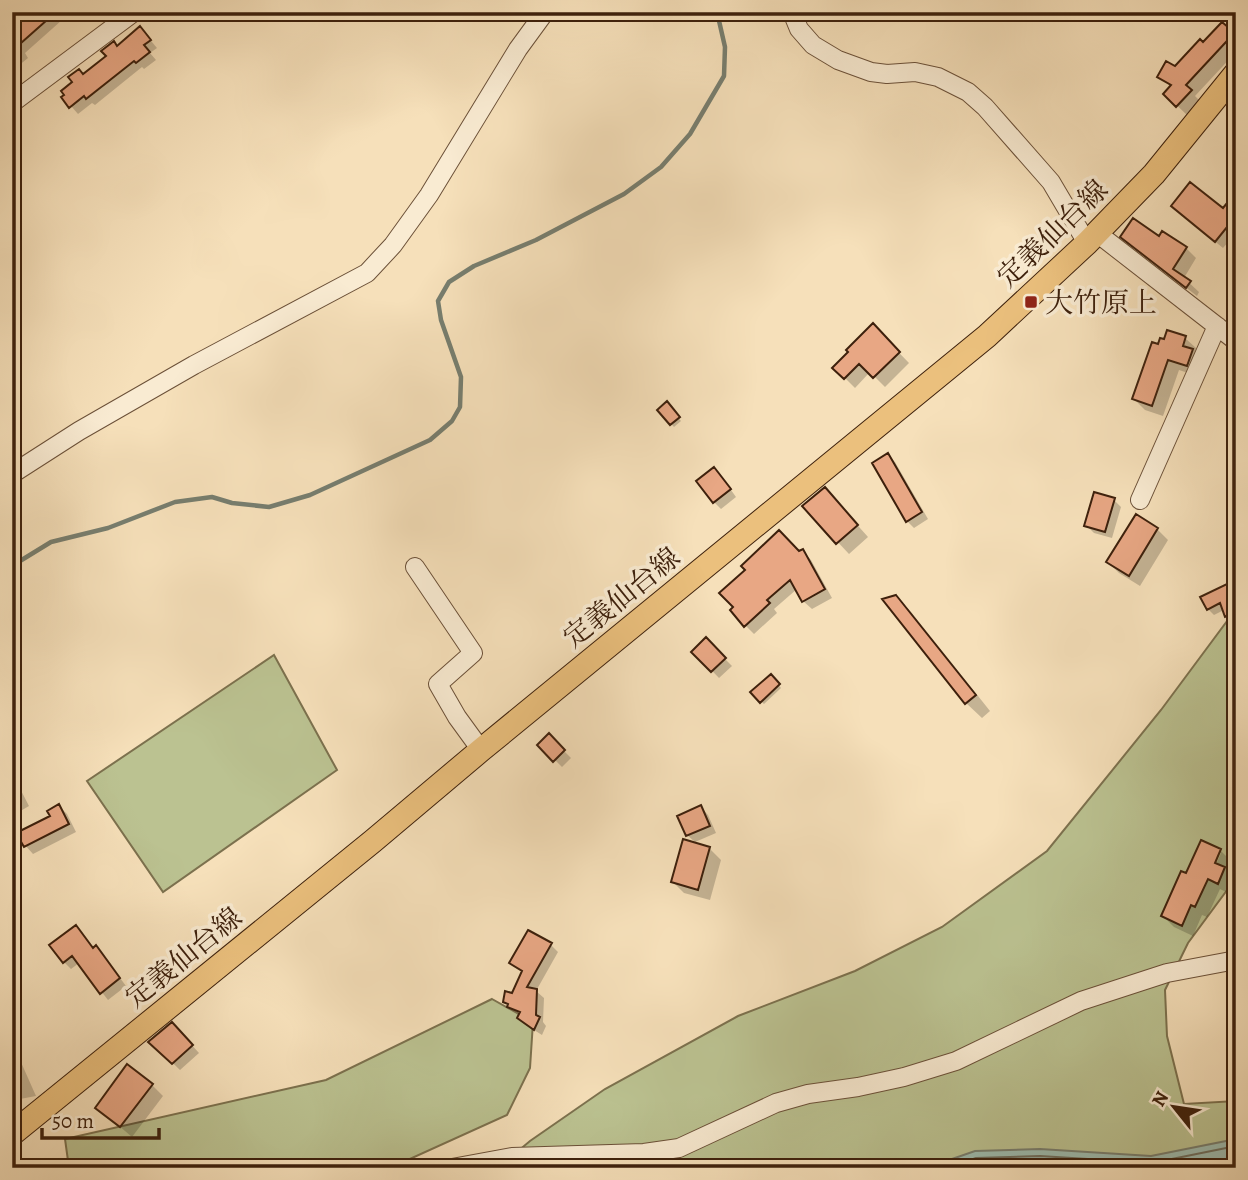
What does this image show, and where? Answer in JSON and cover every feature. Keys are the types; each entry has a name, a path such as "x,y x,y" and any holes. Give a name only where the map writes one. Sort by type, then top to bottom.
{"main road":[{"name":"定義仙台線","path":"12,1134 987,336 1092,238 1154,174 1236,73"}],"street":[{"path":"14,99 134,12"},
{"path":"12,474 79,431 183,371 367,273 393,245 429,195 518,49 545,12"},
{"path":"792,12 799,29 813,46 838,60 872,72 915,72 938,77 968,92 985,107 1051,182 1092,238 1236,341"},
{"path":"1140,500 1217,326"},
{"path":"415,567 473,653 438,684 457,718 481,750"},
{"path":"452,1168 512,1157 644,1153 679,1148 775,1103 808,1094 904,1077 956,1061 1081,1001 1167,973 1236,960"}],"green space":[{"path":"1236,609 1236,878 1188,943 1165,990 1167,1036 1184,1104 1236,1101 1236,1168 498,1168 530,1141 605,1089 738,1016 855,971 942,927 1047,851 1161,710"},
{"path":"274,655 337,770 163,892 87,781"},
{"path":"492,999 533,1022 530,1068 507,1115 390,1168 69,1168 65,1139 326,1080"}],"water":[{"path":"1236,1139 1236,1168 926,1168 975,1151 1040,1149 1151,1156"}],"building":[{"path":"12,12 56,12 12,51"},
{"path":"1222,22 1236,34 1236,51 1226,42 1186,85 1192,90 1176,107 1163,94 1171,85 1157,77 1166,61 1175,66 1200,39 1203,42"},
{"path":"140,26 151,40 144,45 150,52 136,63 134,61 86,99 84,96 69,108 61,97 64,95 61,91 72,82 68,77 79,69 83,74 106,56 101,51 114,41 117,46"},
{"path":"1190,182 1223,208 1236,192 1236,216 1215,242 1171,206"},
{"path":"1133,218 1159,236 1162,231 1187,247 1173,269 1191,281 1186,288 1120,237"},
{"path":"873,323 900,352 873,378 859,364 844,379 832,368"},
{"path":"1167,330 1186,336 1183,346 1193,349 1187,366 1168,360 1152,406 1132,399 1152,342 1158,344 1160,338 1164,339"},
{"path":"667,401 680,417 670,425 657,410"},
{"path":"888,453 922,512 906,522 872,463"},
{"path":"714,467 731,489 713,503 696,481"},
{"path":"825,487 858,525 836,544 802,506"},
{"path":"1094,492 1115,498 1105,532 1084,526"},
{"path":"1136,514 1158,528 1129,576 1106,562"},
{"path":"779,530 799,551 803,549 825,589 802,602 790,580 767,600 770,603 744,627 730,610 733,607 719,593 745,570 741,566"},
{"path":"1229,583 1236,598 1236,612 1225,617 1220,603 1207,610 1200,597"},
{"path":"896,595 976,695 965,704 882,599"},
{"path":"706,637 726,658 711,672 691,652"},
{"path":"771,674 780,684 760,703 750,692"},
{"path":"549,733 565,750 553,762 537,745"},
{"path":"59,804 69,824 24,847 16,833 50,816 47,811"},
{"path":"701,805 710,826 686,836 677,816"},
{"path":"683,839 710,847 698,890 671,882"},
{"path":"1201,840 1221,849 1215,863 1225,867 1218,884 1208,879 1195,907 1191,905 1182,926 1161,916 1181,871 1186,873"},
{"path":"76,925 93,948 96,945 120,978 100,994 72,956 63,963 49,945"},
{"path":"528,930 552,943 527,987 537,989 536,1015 540,1017 534,1030 517,1018 520,1012 507,1007 508,1004 503,1002 505,991 512,993 522,971 509,963"},
{"path":"172,1022 193,1045 172,1064 148,1042"},
{"path":"127,1064 153,1084 120,1127 95,1108"}],"waterway":[{"path":"12,571 20,561 51,542 108,528 175,502 212,497 232,503 269,507 310,495 430,440 452,421 460,407 461,377 441,320 438,301 449,282 474,266 536,240 624,194 661,167 690,134 724,76 725,47 717,12"}],"place":[{"name":"大竹原上","path":"1031,302"}]}
